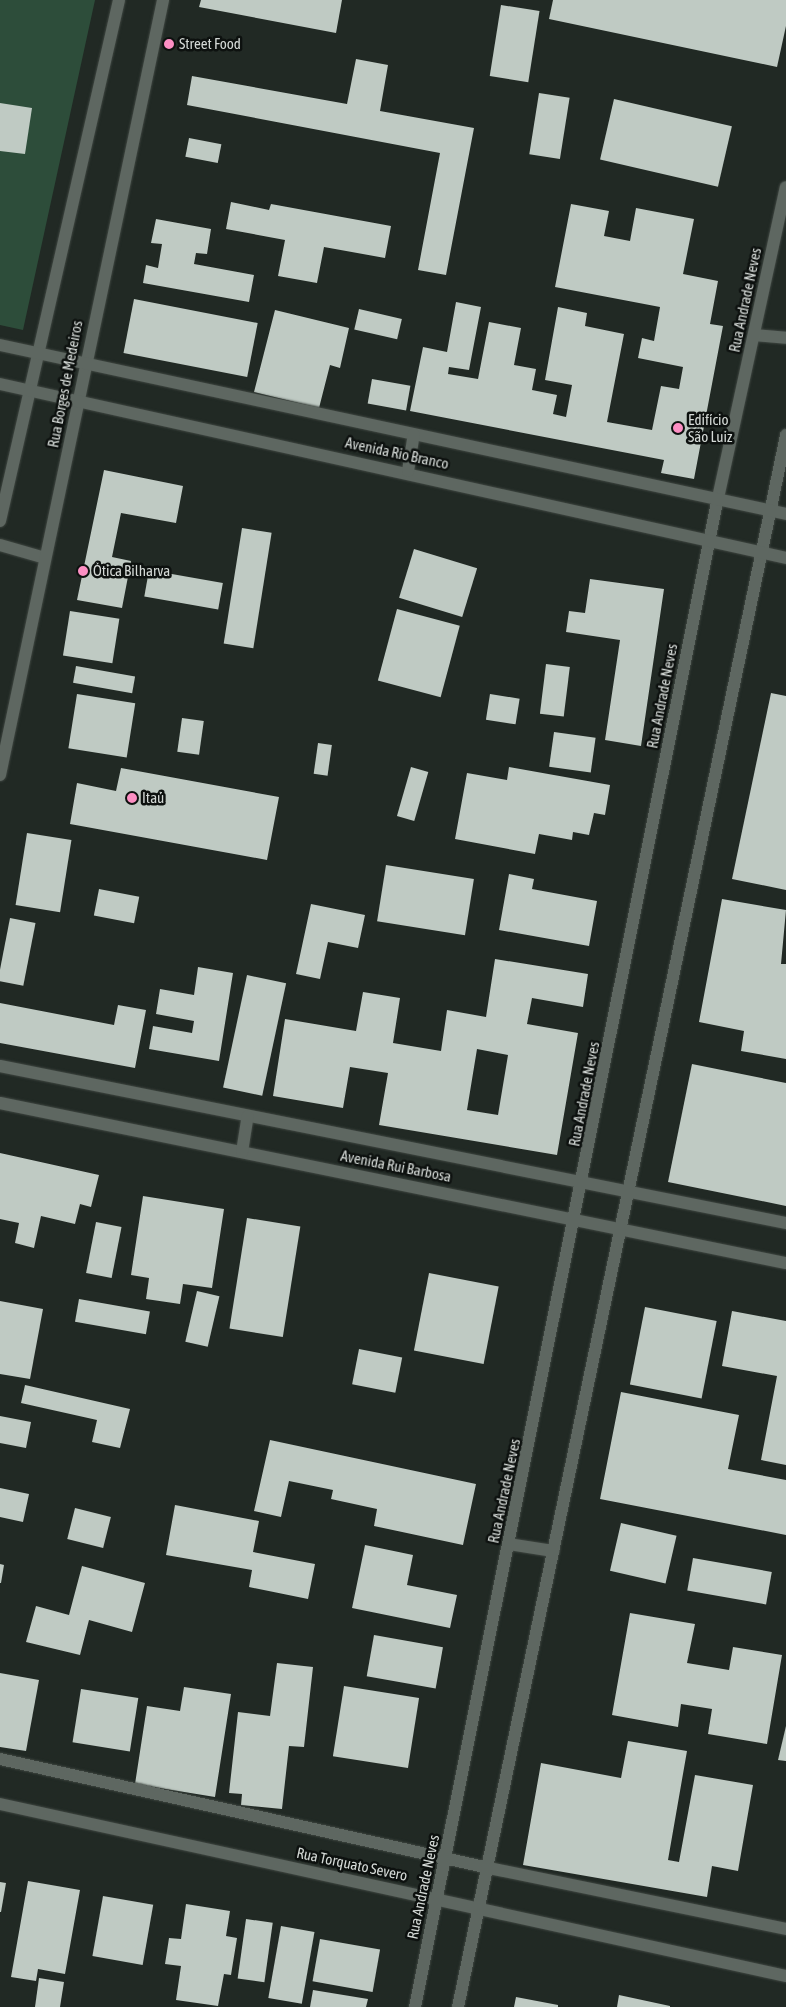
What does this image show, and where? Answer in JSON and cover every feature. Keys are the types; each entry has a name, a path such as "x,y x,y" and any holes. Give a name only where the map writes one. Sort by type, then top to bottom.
{"street":[{"path":"0,522 27,390 119,0"},
{"name":"Rua Borges de Medeiros","path":"0,775 163,0"},
{"name":"Rua Andrade Neves","path":"415,2007 576,1220 709,542 786,187"},
{"path":"754,335 786,338"},
{"name":"Avenida Rio Branco","path":"0,345 786,514"},
{"name":"Avenida Rio Branco","path":"0,384 408,471 709,542 786,558"},
{"path":"408,471 414,434"},
{"path":"458,2007 489,1868 618,1228 786,435"},
{"path":"0,545 46,558"},
{"name":"Avenida Rui Barbosa","path":"0,1066 786,1223"},
{"name":"Avenida Rui Barbosa","path":"0,1103 786,1263"},
{"path":"242,1152 248,1116"},
{"path":"509,1544 553,1551"},
{"name":"Rua Torquato Severo","path":"0,1759 489,1868 786,1929"},
{"name":"Rua Torquato Severo","path":"0,1804 786,1976"}],"green space":[{"path":"0,0 95,0 23,330 0,325"}],"building":[{"path":"201,0 342,0 336,33 199,7"},
{"path":"553,0 786,0 786,26 777,67 549,19"},
{"path":"501,5 540,11 528,82 490,76"},
{"path":"356,59 388,65 380,111 474,128 446,275 418,270 440,153 187,105 192,76 347,104"},
{"path":"539,93 570,98 560,159 529,154"},
{"path":"614,99 732,126 718,187 600,159"},
{"path":"0,103 32,108 25,154 0,151"},
{"path":"189,138 221,144 218,163 185,157"},
{"path":"231,202 269,210 271,204 391,226 385,258 324,247 317,283 278,276 285,240 226,229"},
{"path":"571,204 609,211 604,236 630,241 636,208 694,219 683,274 718,281 710,324 723,326 694,479 661,473 664,460 410,411 423,347 447,352 456,302 481,307 469,370 449,367 448,374 478,379 489,322 521,328 514,365 536,369 532,390 557,395 553,414 566,417 572,385 545,380 558,307 587,313 585,326 624,334 607,422 652,430 661,386 679,389 683,367 638,358 642,338 654,341 660,307 555,287"},
{"path":"156,219 211,229 207,254 196,253 194,264 254,275 249,302 143,283 146,265 158,268 162,244 151,243"},
{"path":"134,299 258,323 247,377 124,353"},
{"path":"359,309 402,319 397,339 354,329"},
{"path":"275,310 349,328 340,368 330,365 319,408 254,392"},
{"path":"372,379 410,386 406,410 368,404"},
{"path":"104,470 183,486 176,523 121,513 112,557 131,561 122,608 77,600"},
{"path":"242,528 272,533 253,648 224,644"},
{"path":"414,549 477,568 462,617 399,598"},
{"path":"149,570 223,583 218,610 144,597"},
{"path":"590,579 664,589 641,746 605,740 620,640 566,632 569,611 585,613"},
{"path":"397,609 460,626 441,697 378,680"},
{"path":"70,611 119,619 112,663 63,655"},
{"path":"546,664 570,667 564,717 540,714"},
{"path":"76,666 135,676 132,693 73,683"},
{"path":"771,693 786,696 786,890 732,879"},
{"path":"77,694 135,703 127,758 68,748"},
{"path":"490,694 520,699 516,724 486,720"},
{"path":"182,718 204,721 199,755 177,752"},
{"path":"554,732 596,738 591,773 549,767"},
{"path":"318,743 332,745 328,776 314,774"},
{"path":"411,767 428,772 414,821 397,816"},
{"path":"509,767 610,785 605,815 594,813 589,835 573,832 572,840 539,834 535,854 455,839 467,773 507,780"},
{"path":"121,768 279,797 267,860 70,824 77,783 116,791"},
{"path":"27,833 71,840 60,912 16,905"},
{"path":"386,865 474,879 465,935 377,921"},
{"path":"509,874 534,879 532,889 597,901 589,946 499,930"},
{"path":"99,889 139,897 134,923 94,916"},
{"path":"722,899 786,910 781,964 786,964 786,1059 741,1051 744,1031 699,1022"},
{"path":"311,904 365,915 358,948 328,942 320,979 296,974"},
{"path":"10,918 36,923 23,986 0,981 0,969"},
{"path":"495,959 588,974 583,1007 532,998 527,1024 578,1033 557,1155 379,1125 388,1073 350,1067 343,1108 273,1096 285,1019 356,1031 363,992 400,998 393,1043 441,1051 447,1010 486,1017","holes":["477,1049 508,1055 498,1115 467,1110"]},
{"path":"198,967 233,973 219,1061 149,1049 153,1026 192,1033 194,1021 156,1014 160,989 194,995"},
{"path":"247,975 286,983 262,1096 223,1087"},
{"path":"0,1003 114,1025 118,1005 146,1010 135,1068 0,1043"},
{"path":"692,1064 786,1083 786,1206 668,1182"},
{"path":"0,1153 99,1175 91,1207 80,1204 75,1224 41,1216 34,1248 15,1243 19,1223 0,1219"},
{"path":"143,1196 224,1209 212,1288 183,1284 180,1304 146,1299 149,1278 131,1275"},
{"path":"247,1218 300,1226 283,1337 229,1329"},
{"path":"96,1222 122,1227 112,1278 86,1273"},
{"path":"429,1273 499,1287 484,1364 414,1351"},
{"path":"197,1291 219,1296 208,1347 185,1342"},
{"path":"79,1299 150,1312 146,1334 75,1322"},
{"path":"0,1301 43,1309 30,1379 0,1374"},
{"path":"645,1307 717,1321 702,1398 630,1385"},
{"path":"732,1311 786,1321 786,1465 761,1460 777,1376 722,1366"},
{"path":"359,1349 402,1357 395,1393 352,1384"},
{"path":"25,1385 130,1409 120,1448 92,1442 97,1420 21,1403"},
{"path":"621,1392 739,1415 728,1469 786,1480 786,1535 600,1499"},
{"path":"0,1416 31,1422 26,1448 0,1443"},
{"path":"270,1440 476,1484 463,1545 374,1526 377,1509 331,1499 333,1490 289,1481 281,1517 254,1511"},
{"path":"0,1488 29,1494 23,1522 0,1517"},
{"path":"175,1505 259,1521 253,1552 315,1564 308,1599 249,1587 252,1570 166,1555"},
{"path":"75,1508 111,1517 103,1548 67,1539"},
{"path":"621,1523 677,1536 666,1584 610,1571"},
{"path":"365,1545 413,1555 407,1585 457,1595 450,1628 352,1608"},
{"path":"693,1558 772,1572 766,1604 687,1590"},
{"path":"0,1564 4,1565 1,1583 0,1583"},
{"path":"82,1566 145,1583 132,1632 89,1620 80,1655 26,1642 36,1606 69,1615"},
{"path":"630,1613 695,1624 687,1663 729,1670 733,1647 782,1655 767,1744 708,1734 712,1709 681,1704 678,1727 612,1715"},
{"path":"374,1635 443,1647 436,1689 367,1676"},
{"path":"277,1663 313,1667 304,1747 289,1746 282,1809 241,1805 242,1794 229,1793 238,1712 270,1716"},
{"path":"0,1673 39,1680 26,1751 0,1747"},
{"path":"344,1686 419,1698 408,1768 333,1756"},
{"path":"184,1687 231,1694 215,1797 135,1784 147,1706 180,1711"},
{"path":"81,1689 138,1698 130,1751 73,1742"},
{"path":"786,1726 786,1761 778,1760"},
{"path":"628,1741 687,1751 668,1860 679,1862 695,1775 753,1785 738,1871 712,1866 707,1897 523,1865 541,1763 621,1778"},
{"path":"28,1881 80,1890 65,1974 38,1969 36,1981 11,1977"},
{"path":"0,1882 6,1883 1,1912 0,1912"},
{"path":"103,1896 153,1905 143,1965 92,1956"},
{"path":"186,1904 230,1911 226,1936 237,1938 231,1975 224,1974 218,2006 176,2000 181,1966 165,1964 169,1938 181,1939"},
{"path":"246,1919 273,1923 264,1982 238,1978"},
{"path":"281,1926 314,1932 302,2004 268,1998"},
{"path":"320,1939 380,1950 373,1992 313,1981"},
{"path":"39,1978 64,1982 60,2007 35,2007"},
{"path":"313,1990 368,1999 366,2007 310,2007"},
{"path":"619,1995 670,2006 670,2007 617,2007"},
{"path":"516,1997 558,2005 558,2007 514,2007"}],"place":[{"name":"Street Food","path":"169,44"},
{"name":"Edifício São Luiz","path":"678,428"},
{"name":"Ótica Bilharva","path":"83,571"},
{"name":"Itaú","path":"132,798"}]}
